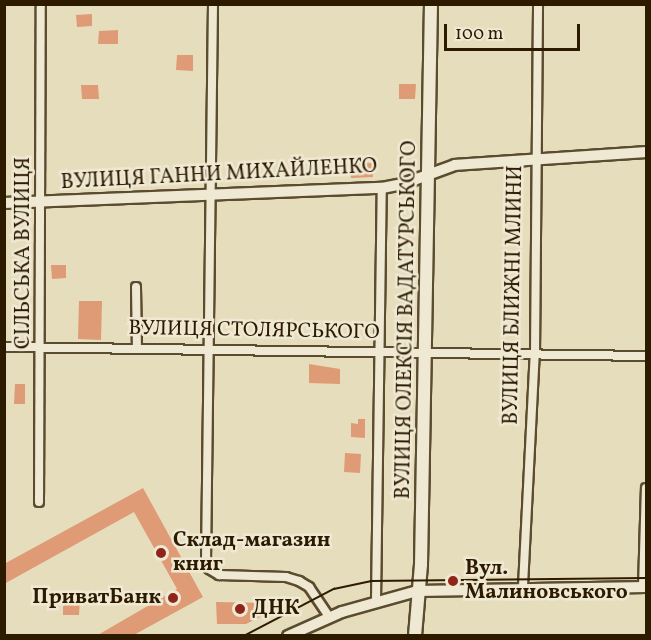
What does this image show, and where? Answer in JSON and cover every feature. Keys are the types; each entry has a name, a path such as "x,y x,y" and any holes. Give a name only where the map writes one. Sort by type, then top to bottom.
{"main road":[{"name":"ВУЛИЦЯ ОЛЕКСІЯ ВАДАТУРСЬКОГО","path":"415,636 417,591 422,565 431,171 431,4"}],"street":[{"name":"СІЛЬСЬКА ВУЛИЦЯ","path":"39,502 42,348 41,4"},
{"path":"213,4 206,559 209,569 219,575 286,576 299,580 309,587 329,617"},
{"name":"ВУЛИЦЯ БЛИЖНІ МЛИНИ","path":"523,586 535,353 534,161 538,4"},
{"name":"ВУЛИЦЯ ГАННИ МИХАЙЛЕНКО","path":"4,203 210,197 382,188 403,184 431,171 455,165 646,152"},
{"path":"376,601 382,188"},
{"path":"136,287 137,348"},
{"name":"ВУЛИЦЯ СТОЛЯРСЬКОГО","path":"4,347 426,350 646,356"},
{"path":"288,636 329,617 376,601 417,591 523,586 645,587 646,488"}],"building":[{"path":"92,14 92,26 77,27 76,15"},
{"path":"118,30 118,44 98,44 99,31"},
{"path":"177,55 193,55 193,71 176,70"},
{"path":"399,84 416,84 415,99 399,99"},
{"path":"81,85 98,85 99,99 82,99"},
{"path":"372,163 373,177 351,178 350,164"},
{"path":"51,265 66,265 66,278 52,279"},
{"path":"79,301 102,301 101,340 78,339"},
{"path":"309,364 340,369 340,384 309,383"},
{"path":"15,384 25,384 25,404 14,404"},
{"path":"358,419 365,419 365,438 351,437 351,423 358,424"},
{"path":"345,453 361,454 360,473 344,472"},
{"path":"143,488 203,597 132,636 96,636 177,589 134,512 4,584 4,564"},
{"path":"63,597 80,598 79,615 63,615"},
{"name":"ДНК","path":"216,602 264,603 264,615 246,624 217,624"}],"tram line":[{"path":"244,636 334,589 371,581 646,578"}],"place":[{"name":"Склад-магазин книг","path":"161,553"},
{"name":"Вул. Малиновського","path":"453,581"},
{"name":"ПриватБанк","path":"173,598"},
{"name":"ДНК","path":"240,609"}]}
